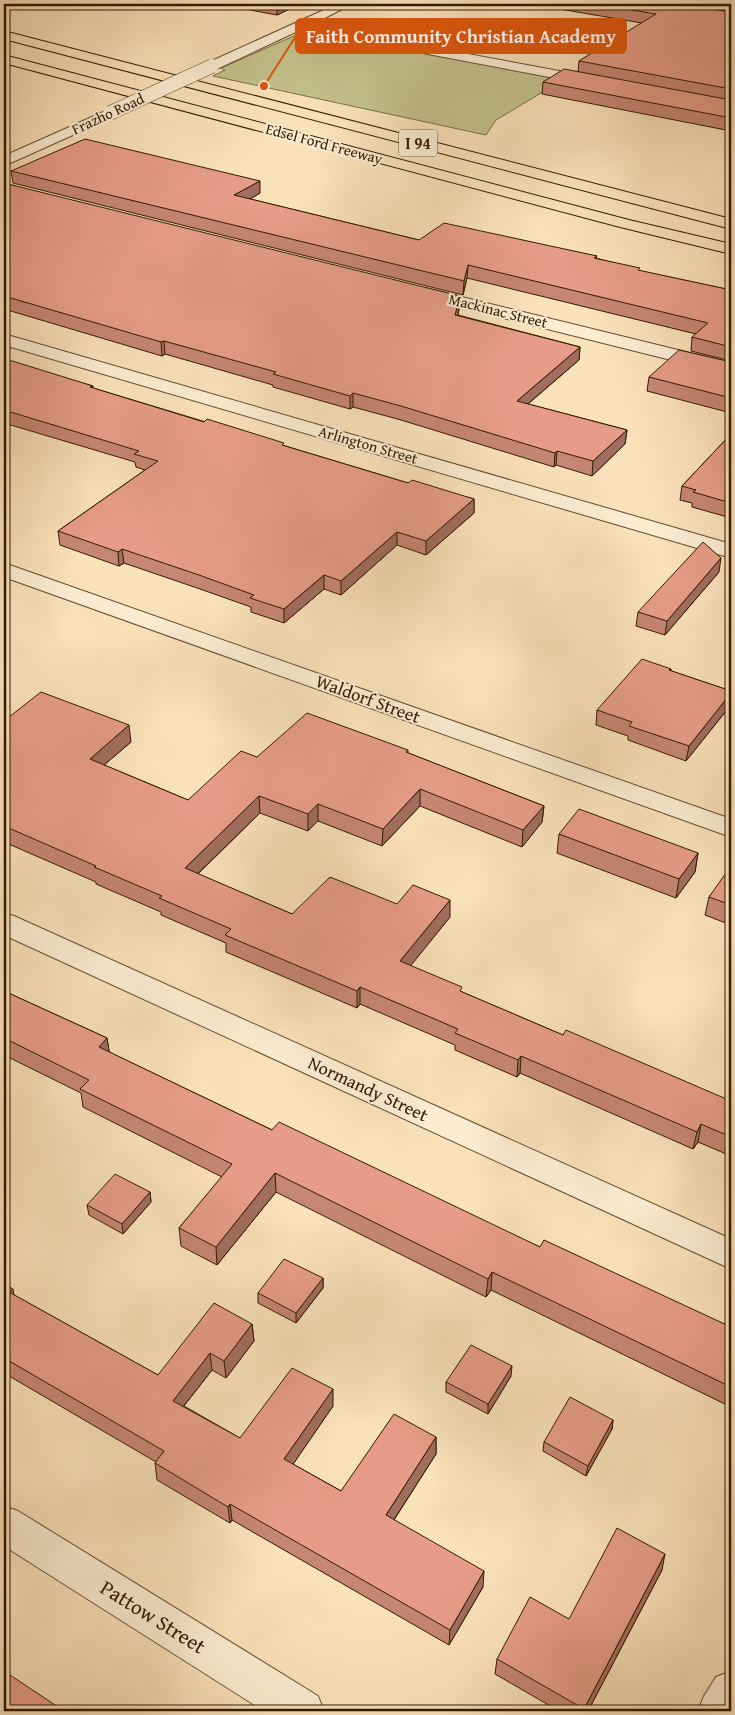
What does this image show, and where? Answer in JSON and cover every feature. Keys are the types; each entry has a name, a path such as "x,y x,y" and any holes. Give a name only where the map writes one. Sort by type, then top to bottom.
{"highway":[{"path":"4,30 66,50"},
{"name":"Edsel Ford Freeway","path":"4,35 731,224"},
{"name":"Edsel Ford Freeway","path":"4,59 598,216 731,249"}],"street":[{"name":"Frazho Road","path":"4,162 344,4"},
{"path":"298,26 605,84"},
{"name":"Mackinac Street","path":"411,290 731,369"},
{"name":"Arlington Street","path":"4,339 731,551"},
{"name":"Waldorf Street","path":"4,570 731,828"},
{"name":"Normandy Street","path":"4,923 731,1255"},
{"name":"Pattow Street","path":"4,1524 303,1711"},
{"path":"719,1711 731,1692"}],"shaded area":[{"path":"303,32 419,52 573,74 496,120 486,135 213,76 225,70 221,68"}],"building":[{"path":"596,4 677,4 731,12 731,89 579,61 656,14"},
{"path":"564,69 731,100 731,118 543,82"},
{"path":"85,139 260,181 234,195 419,240 444,223 597,256 594,258 640,268 638,270 731,290 731,347 692,337 708,323 468,265 464,281 11,171"},
{"path":"4,183 460,296 455,315 580,347 517,401 627,430 593,461 557,451 555,453 401,406 353,393 350,396 273,374 276,372 164,341 161,342 4,296"},
{"path":"679,350 731,362 731,398 649,377"},
{"path":"9,360 204,422 207,419 284,443 282,445 408,483 412,480 474,499 426,541 397,532 341,581 324,575 284,609 250,598 254,595 199,575 122,549 118,552 58,531 158,461 134,454 139,451 4,410 4,363"},
{"path":"731,434 731,503 693,492 696,490 682,486"},
{"path":"703,542 721,558 667,621 638,612"},
{"path":"642,659 731,691 689,746 629,726 632,722 597,710"},
{"path":"41,692 129,725 90,759 188,800 241,751 257,757 307,713 408,750 406,752 544,806 523,830 420,789 383,829 318,804 308,814 259,796 185,868 292,914 330,877 397,904 413,885 450,900 400,961 462,987 460,991 563,1035 566,1030 731,1101 731,1137 701,1124 697,1132 521,1056 518,1060 455,1033 458,1029 360,987 357,991 225,935 231,929 159,898 162,896 94,867 96,866 4,826 4,721"},
{"path":"579,809 698,853 679,879 559,834"},
{"path":"728,870 731,871 731,905 709,897"},
{"path":"4,991 107,1038 99,1047 272,1130 279,1122 540,1247 544,1240 731,1327 731,1387 492,1272 488,1279 275,1173 216,1247 179,1228 232,1164 80,1089 89,1080 4,1038"},
{"path":"115,1174 150,1192 122,1224 87,1205"},
{"path":"284,1259 323,1278 296,1313 258,1293"},
{"path":"4,1284 13,1289 9,1292 158,1375 214,1303 252,1324 224,1361 210,1353 173,1401 240,1438 292,1368 333,1389 284,1459 341,1491 394,1414 436,1437 386,1515 484,1571 450,1630 230,1504 228,1507 155,1463 164,1451 4,1358"},
{"path":"471,1345 512,1366 488,1404 446,1382"},
{"path":"570,1397 613,1420 588,1466 544,1442"},
{"path":"617,1528 665,1554 584,1709 497,1659 530,1597 569,1619"},
{"path":"4,1671 64,1711 4,1711"}],"place":[{"name":"Faith Community Christian Academy","path":"264,86"}]}
